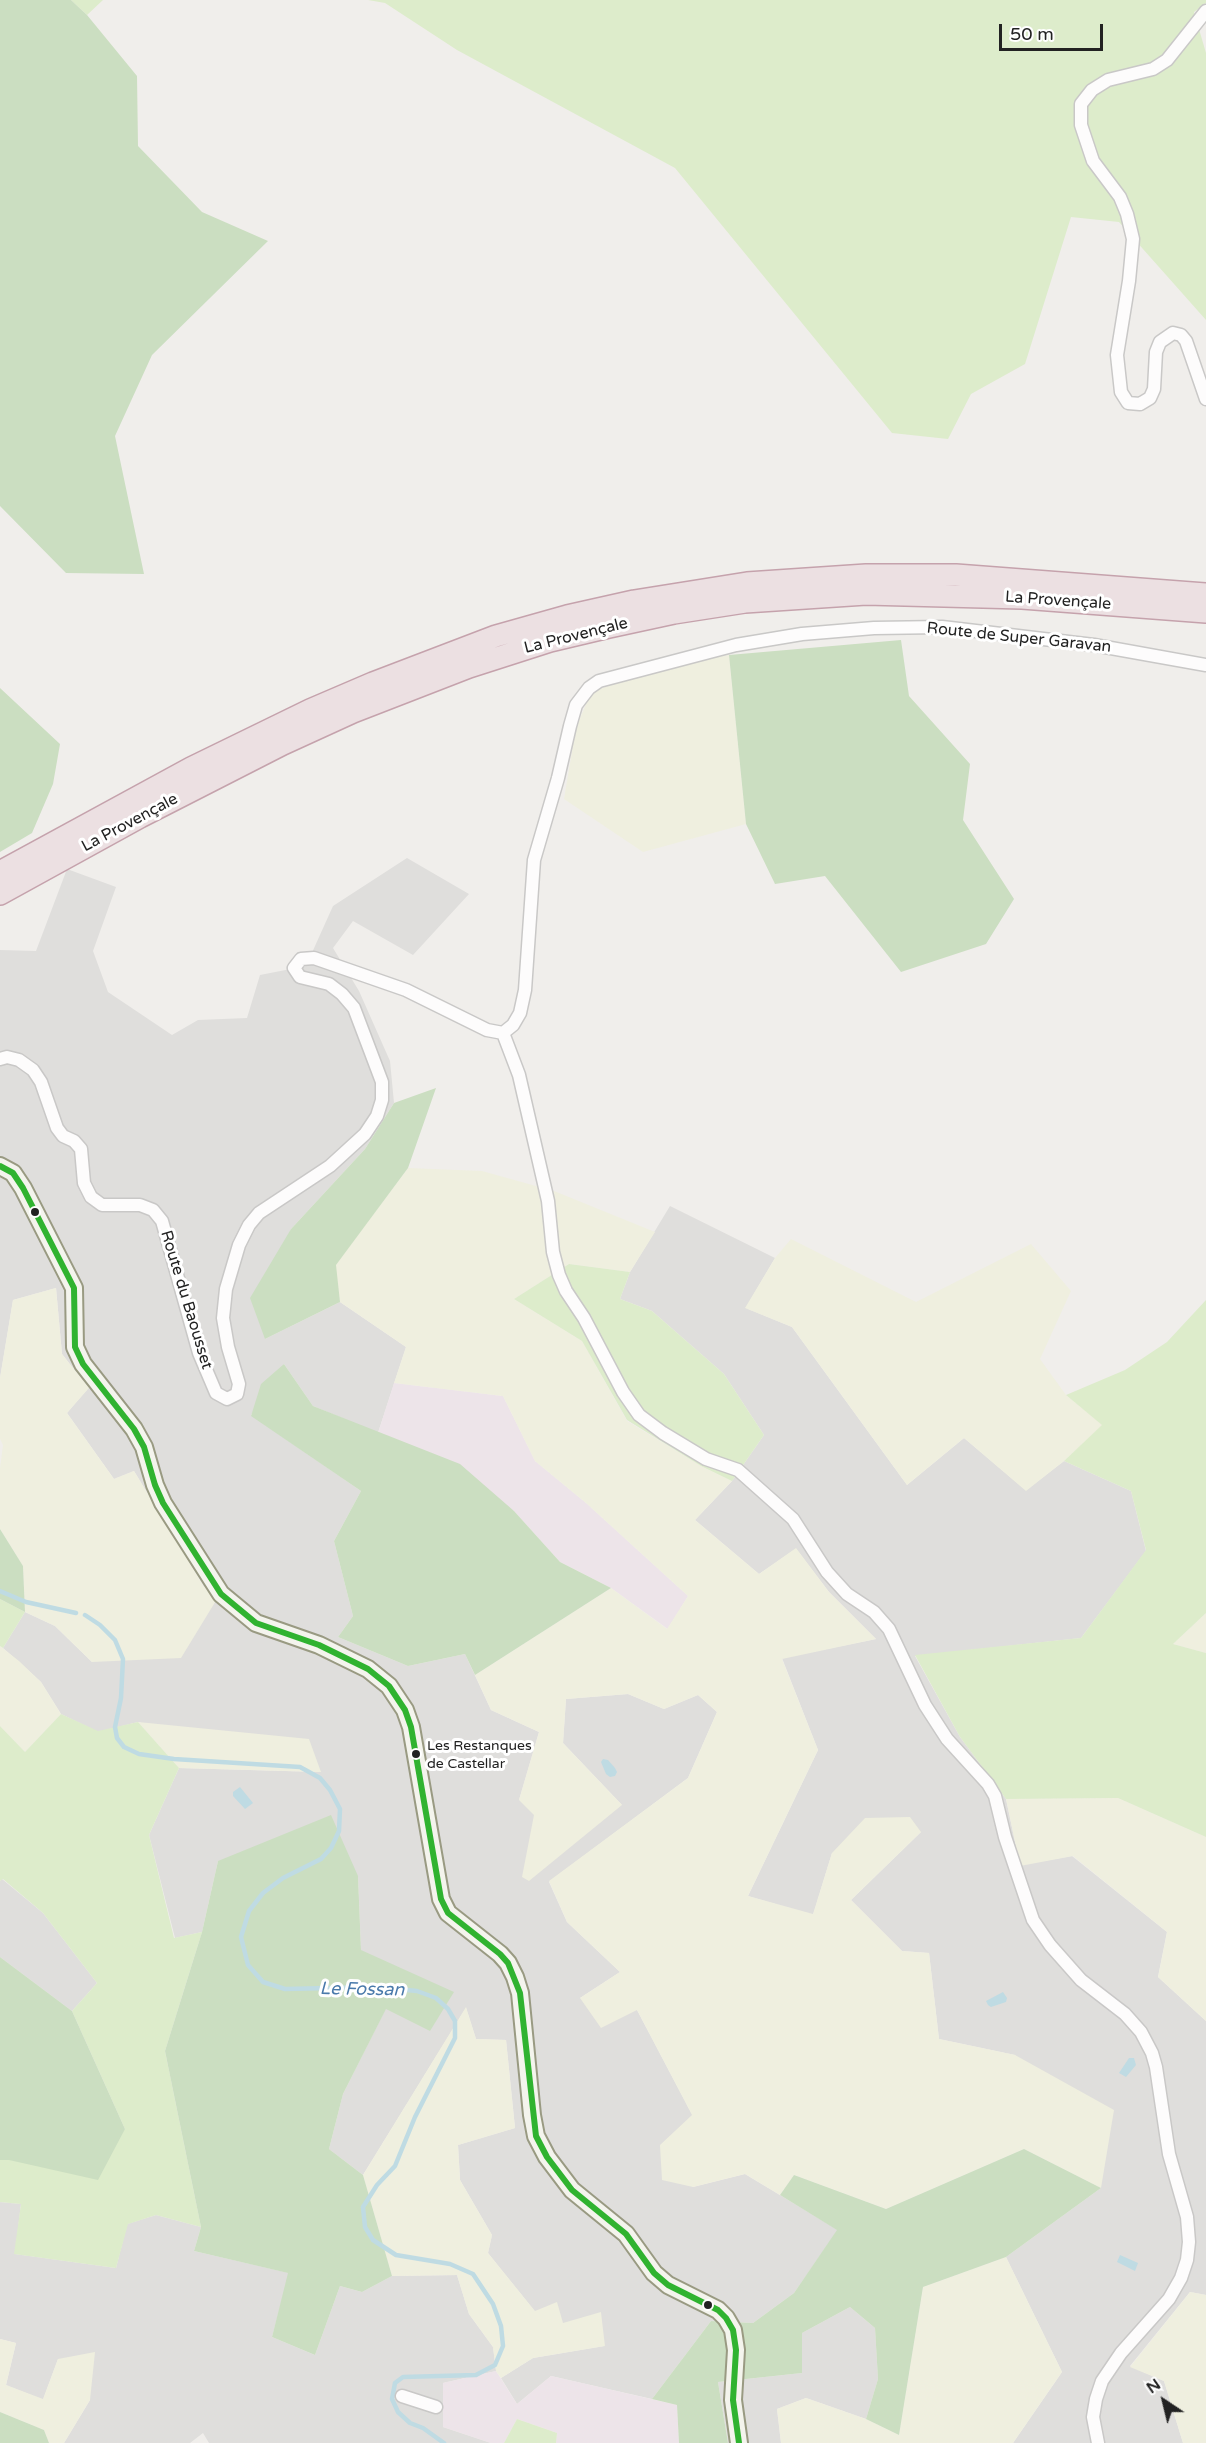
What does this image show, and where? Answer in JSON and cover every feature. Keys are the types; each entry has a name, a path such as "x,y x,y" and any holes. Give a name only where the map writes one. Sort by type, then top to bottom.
{"highway":[{"name":"La Provençale","path":"0,894 66,846 240,743 373,682 496,636 567,616 634,601 747,583 866,575 956,575 1206,594"},
{"name":"La Provençale","path":"0,872 66,846 353,712 468,667 550,641 630,622 745,602 866,594 1022,598 1206,612"}],"street":[{"path":"1206,11 1167,60 1153,69 1108,80 1092,90 1081,104 1081,125 1093,161 1120,197 1133,240 1117,355 1121,392 1128,403 1140,404 1150,398 1154,388 1156,352 1160,342 1173,333 1181,335 1186,341 1206,399"},
{"name":"Route de Super Garavan","path":"503,1033 513,1025 520,1013 525,990 534,860 558,778 570,726 576,705 589,688 599,681 736,645 802,634 874,628 942,627 1094,645 1206,664"},
{"name":"Route du Baousset","path":"0,1059 19,1060 33,1070 41,1082 57,1128 63,1136 74,1141 81,1149 84,1183 91,1197 102,1205 141,1205 153,1210 162,1221 199,1353 216,1393 227,1399 237,1394 239,1384 222,1318 226,1289 239,1245 249,1225 260,1213 330,1166 365,1134 382,1100 382,1082 354,1008 329,984 300,977 294,968 301,959 314,957 406,990 487,1030 503,1033"},
{"path":"503,1033 519,1076 548,1202 559,1275 566,1291 585,1318 623,1392 639,1414 663,1432 706,1459 738,1470 747,1478 793,1519 827,1572 847,1594 874,1612 889,1629 925,1705 947,1739 988,1784 995,1796 1005,1838 1034,1920 1050,1945 1082,1980 1125,2014 1141,2032 1152,2053 1169,2154 1187,2217 1189,2242 1187,2260 1181,2278 1169,2299 1121,2354 1102,2381 1093,2417 1098,2443"},
{"path":"0,1166 13,1173 74,1288 75,1347 83,1364 134,1429 144,1447 163,1503 221,1594 256,1623 324,1648 368,1668 389,1686 405,1710 411,1727 441,1899 448,1913 500,1954 516,1977 520,1994 531,2115 536,2136 547,2157 572,2190 626,2234 654,2273 668,2285 718,2310 726,2318 733,2330 736,2350 733,2400 739,2443"},
{"path":"402,2396 436,2407"}],"shaded area":[{"path":"407,858 469,894 413,955 353,921 333,948 359,991 390,1061 394,1103 365,1149 291,1229 265,1339 340,1302 406,1347 378,1433 313,1406 284,1364 251,1415 361,1491 334,1541 353,1616 338,1637 408,1666 465,1654 491,1710 539,1732 519,1800 622,1805 563,1743 566,1699 628,1694 664,1709 698,1695 717,1712 688,1778 549,1882 567,1922 620,1972 580,1998 637,2010 693,2116 661,2145 693,2187 745,2174 838,2230 794,2293 753,2323 711,2321 652,2399 551,2376 517,2404 501,2378 533,2358 604,2346 535,2312 488,2253 492,2235 460,2180 458,2145 515,2128 506,2040 476,2039 466,2008 363,2175 329,2149 343,2094 386,2008 361,1950 358,1876 218,1861 202,1932 175,1938 149,1835 179,1768 321,1772 138,1722 98,1732 61,1714 41,1682 3,1648 25,1612 55,1626 92,1662 217,1599 204,1587 134,1471 114,1479 67,1413 88,1388 62,1354 56,1288 13,1300 0,1378 0,950 36,951 67,869 116,887 93,951 108,992 172,1035 198,1020 247,1018 260,975 306,966 333,906"},
{"path":"670,1206 775,1258 746,1308 792,1327 907,1485 964,1438 1026,1490 1064,1461 1131,1491 1146,1551 1081,1638 915,1656 960,1737 1006,1799 1020,1865 1072,1856 1167,1932 1158,1977 1206,2021 1206,2295 1190,2292 1130,2366 1164,2381 1183,2443 1013,2443 1062,2372 1006,2257 1101,2188 1015,2055 939,2039 929,1953 902,1951 851,1900 921,1832 832,1853 813,1915 748,1896 818,1750 782,1658 876,1639 829,1592 796,1549 759,1574 695,1520 732,1481 764,1435 724,1374 652,1311 620,1299 630,1272"},
{"path":"394,1383 503,1396 535,1461 586,1503 688,1596 668,1629 611,1588 560,1562 514,1511 378,1433"},
{"path":"2,1879 43,1913 97,1983 72,2011 0,1957 0,1881"},
{"path":"0,2202 21,2204 15,2254 116,2268 127,2224 156,2215 201,2227 194,2251 289,2273 272,2337 315,2355 340,2286 362,2292 392,2276 457,2275 469,2314 493,2347 496,2371 443,2383 443,2427 491,2443 209,2443 203,2433 190,2443 64,2443 90,2400 58,2359 43,2400 6,2385 16,2343 0,2339"},
{"path":"850,2307 875,2328 878,2379 866,2419 806,2398 777,2409 781,2443 728,2443 718,2382 802,2373 802,2333"},
{"path":"496,2371 517,2404 551,2376 677,2405 679,2443 556,2443 557,2433 517,2419 504,2443 491,2443 443,2427 443,2383"}],"green space":[{"path":"0,0 71,0 87,15 137,76 138,146 202,212 268,241 152,355 115,436 144,574 66,573 0,506"},
{"path":"71,0 103,0 87,15"},
{"path":"368,0 1206,0 1206,3 1194,12 1206,53 1206,320 1119,222 1071,217 1025,364 971,394 948,439 892,433 675,168 457,50 385,3"},
{"path":"901,640 909,696 970,764 963,820 1014,899 986,944 901,972 825,876 775,884 746,824 729,655"},
{"path":"729,655 746,824 643,852 564,799 576,728 589,697 596,690 671,665"},
{"path":"0,688 60,744 53,784 32,833 0,852"},
{"path":"436,1088 408,1168 336,1265 340,1302 265,1339 250,1298 291,1229 365,1149 394,1103"},
{"path":"408,1168 482,1171 554,1191 655,1232 630,1272 569,1264 514,1299 582,1341 627,1421 701,1466 732,1481 695,1520 759,1574 796,1548 829,1592 876,1639 782,1659 818,1750 748,1896 813,1914 832,1853 865,1818 910,1817 921,1832 851,1900 902,1951 929,1953 939,2039 1015,2055 1114,2110 1101,2188 1024,2149 886,2209 794,2175 780,2195 745,2174 693,2187 662,2180 660,2145 692,2115 637,2010 601,2028 580,1998 620,1972 567,1922 549,1881 688,1778 717,1712 698,1695 664,1709 628,1694 566,1699 563,1743 622,1805 529,1881 522,1877 534,1815 519,1800 539,1732 491,1710 475,1675 611,1588 667,1629 688,1596 586,1503 535,1461 503,1396 394,1383 406,1347 340,1302 335,1265"},
{"path":"791,1239 916,1302 1031,1244 1071,1291 1040,1359 1066,1395 1103,1425 1064,1461 1026,1491 964,1438 907,1485 792,1327 745,1308 775,1258"},
{"path":"569,1264 630,1272 620,1299 652,1311 724,1374 764,1435 732,1481 701,1466 627,1420 582,1341 514,1299"},
{"path":"56,1288 62,1354 89,1388 67,1413 114,1479 134,1471 204,1587 217,1599 181,1658 92,1662 55,1626 25,1612 23,1566 0,1529 0,1468 3,1445 0,1439 0,1378 13,1300"},
{"path":"1206,1300 1206,1613 1173,1644 1206,1653 1206,1837 1118,1798 1006,1799 960,1737 915,1655 1081,1638 1146,1550 1131,1491 1064,1461 1102,1425 1066,1395 1125,1370 1167,1342"},
{"path":"284,1364 313,1406 460,1464 514,1511 560,1562 611,1588 475,1675 465,1654 408,1666 338,1637 353,1616 334,1541 361,1491 251,1416 261,1384"},
{"path":"0,1529 23,1566 25,1612 0,1599"},
{"path":"0,1599 25,1612 3,1648 0,1646"},
{"path":"1206,1613 1206,1653 1173,1644"},
{"path":"0,1646 41,1682 61,1714 25,1752 0,1726"},
{"path":"61,1714 98,1731 138,1722 179,1768 149,1835 174,1938 202,1932 165,2051 201,2227 156,2215 128,2224 116,2268 14,2254 21,2204 0,2202 0,2160 9,2160 125,2129 72,2011 97,1983 43,1913 3,1879 0,1881 0,1726 25,1752"},
{"path":"138,1722 309,1739 321,1772 179,1768"},
{"path":"1118,1798 1206,1837 1206,2021 1158,1977 1167,1932 1073,1856 1020,1866 1006,1799"},
{"path":"331,1815 358,1876 361,1950 454,1992 430,2031 386,2009 343,2094 329,2149 363,2175 392,2276 362,2292 340,2286 315,2355 272,2337 288,2273 194,2251 201,2227 165,2051 202,1932 218,1861"},
{"path":"0,1957 72,2011 125,2129 98,2180 0,2160"},
{"path":"466,2007 476,2039 506,2040 515,2128 458,2145 460,2180 492,2235 488,2253 535,2311 557,2302 563,2323 601,2312 605,2346 533,2358 501,2378 496,2371 493,2347 469,2314 457,2275 392,2276 363,2175"},
{"path":"1024,2149 1101,2188 1006,2257 923,2287 899,2435 866,2419 878,2379 875,2328 850,2307 802,2333 802,2373 718,2382 728,2443 679,2443 677,2405 652,2399 711,2321 753,2323 794,2293 837,2230 780,2195 794,2175 886,2209"},
{"path":"1006,2257 1062,2372 1013,2443 781,2443 777,2409 806,2398 866,2419 899,2435 923,2287"},
{"path":"1190,2292 1206,2295 1206,2443 1183,2443 1164,2381 1130,2367"},
{"path":"0,2339 16,2343 6,2385 43,2399 58,2359 95,2352 90,2400 64,2443 49,2443 44,2430 0,2412"},
{"path":"0,2412 44,2430 49,2443 0,2443"},
{"path":"517,2419 557,2433 556,2443 504,2443"}],"water":[{"path":"603,1759 608,1760 615,1768 617,1772 615,1776 610,1777 606,1774 601,1762"},
{"path":"240,1787 253,1803 245,1809 233,1796 233,1792"},
{"path":"1003,1992 1007,1998 1006,2002 991,2007 988,2005 986,2001"},
{"path":"1129,2058 1134,2058 1136,2065 1126,2077 1119,2073"},
{"path":"1120,2255 1138,2263 1135,2271 1117,2262"}],"waterway":[{"name":"Le Fossan","path":"0,1591 26,1602 76,1613"},
{"name":"Le Fossan","path":"85,1615 100,1625 115,1640 123,1659 121,1698 115,1727 117,1738 124,1747 139,1754 174,1759 300,1767 320,1778 330,1790 340,1809 339,1831 331,1848 321,1859 283,1878 263,1893 249,1911 241,1937 248,1965 263,1982 285,1989 376,1987 417,1991 436,1998 448,2009 455,2021 455,2038 415,2117 395,2166 377,2185 363,2207 365,2227 373,2240 396,2255 450,2264 473,2274 493,2304 501,2326 503,2346 495,2365 476,2375 403,2377 395,2383 392,2399 398,2412 410,2423 423,2428 444,2443"}],"transit line":[{"path":"0,1166 13,1173 23,1188 74,1288 75,1347 83,1364 134,1429 144,1447 163,1503 221,1594 256,1623 319,1645 368,1669 389,1686 405,1710 411,1727 441,1899 448,1913 508,1963 520,1993 536,2136 547,2157 572,2190 626,2234 654,2273 668,2285 718,2310 726,2318 733,2330 736,2350 733,2400 739,2443"}],"place":[{"name":"Les Restanques de Castellar","path":"416,1754"}]}
